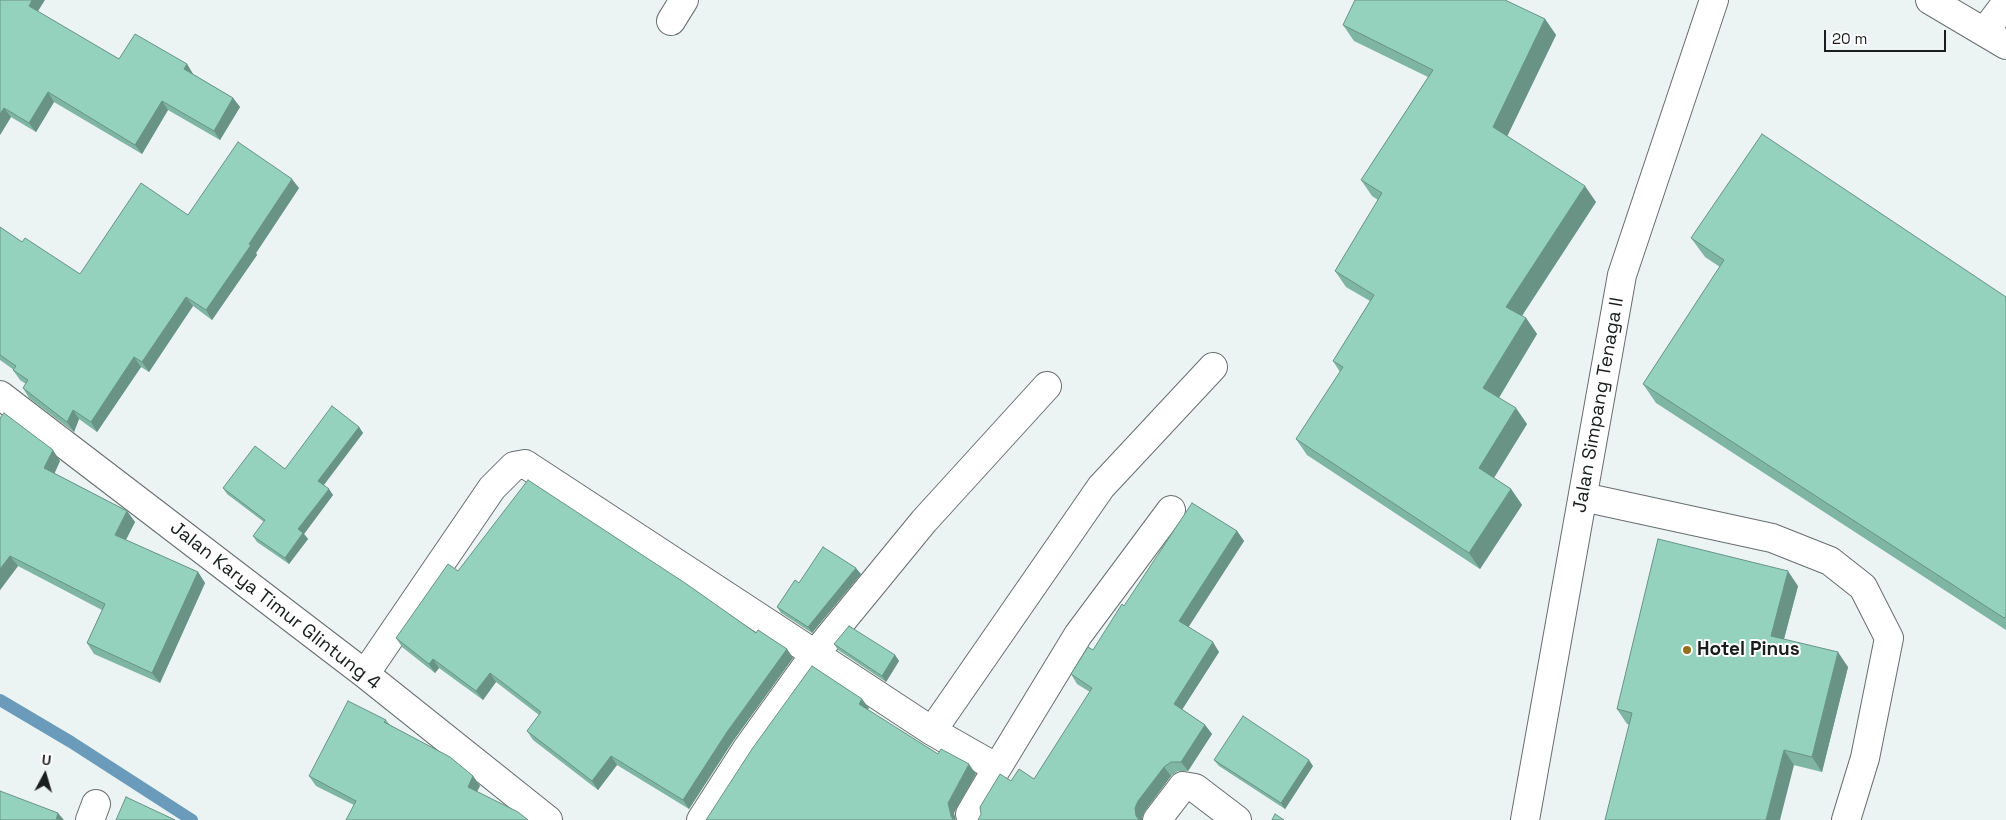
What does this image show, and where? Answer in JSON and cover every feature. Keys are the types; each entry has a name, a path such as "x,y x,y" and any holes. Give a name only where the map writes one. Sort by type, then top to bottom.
{"street":[{"name":"Jalan Simpang Tenaga II","path":"1525,820 1622,275 1714,0"},
{"path":"1930,0 1995,38 2006,3"},
{"path":"932,731 1101,488 1213,367"},
{"path":"701,820 746,750 815,654 924,521 1047,386"},
{"name":"Jalan Karya Timur Glintung 4","path":"0,396 365,674 548,820"},
{"path":"365,674 492,488 514,466 525,464 932,731 997,768"},
{"path":"1583,497 1772,538 1830,561 1863,587 1890,638 1865,758 1846,820"},
{"path":"972,820 970,814 1078,635 1171,510"},
{"path":"1157,820 1183,786 1195,788 1237,820"}],"building":[{"path":"0,0 32,0 29,6 119,59 135,34 187,64 184,69 233,98 214,131 162,101 135,145 48,92 29,123 4,108 0,114"},
{"path":"1355,0 1505,0 1545,19 1493,127 1585,186 1506,307 1526,318 1483,388 1516,408 1479,468 1511,489 1469,553 1296,439 1343,367 1333,361 1374,295 1335,271 1382,193 1361,180 1433,70 1343,25"},
{"path":"1762,134 2006,297 2006,616 2004,618 1643,384 1724,260 1691,238"},
{"path":"238,142 292,179 249,244 251,245 206,310 186,297 142,362 134,357 91,422 73,410 67,422 23,388 28,380 13,370 16,366 0,355 0,227 22,242 25,238 80,274 141,183 188,215"},
{"path":"332,406 359,427 318,481 329,489 298,529 303,533 285,558 253,536 265,520 223,488 255,446 285,469"},
{"path":"4,413 53,450 44,468 127,511 115,535 198,572 152,673 87,643 105,604 10,556 0,569 0,418"},
{"path":"528,480 688,585 756,633 758,630 787,649 727,732 683,800 611,756 592,781 527,731 541,712 490,673 476,691 433,659 429,664 396,638 448,564 458,571"},
{"path":"1192,503 1237,531 1179,621 1213,642 1174,704 1205,725 1181,762 1171,762 1164,767 1138,801 1135,808 1136,816 1139,820 978,820 981,814 980,807 1000,774 1011,781 1019,769 1034,779 1092,688 1071,674 1088,647 1093,650 1122,604 1124,606"},
{"path":"1658,539 1788,571 1771,636 1838,652 1812,757 1784,750 1766,820 1605,820 1632,713 1617,709"},
{"path":"823,547 856,568 808,627 777,607 795,580 799,583"},
{"path":"849,626 895,655 882,676 834,644"},
{"path":"812,666 862,699 859,704 938,754 941,749 969,764 948,803 953,820 706,820 752,749"},
{"path":"348,701 386,720 384,722 450,757 473,776 468,787 518,812 528,820 346,820 356,801 309,776"},
{"path":"1243,716 1309,760 1281,803 1214,760"},
{"path":"0,791 58,813 56,820 0,820"},
{"path":"126,797 175,820 116,820"},
{"path":"1275,814 1284,820 1272,820"}],"waterway":[{"path":"0,700 71,742 192,820"}],"place":[{"name":"Hotel Pinus","path":"1687,650"}]}
